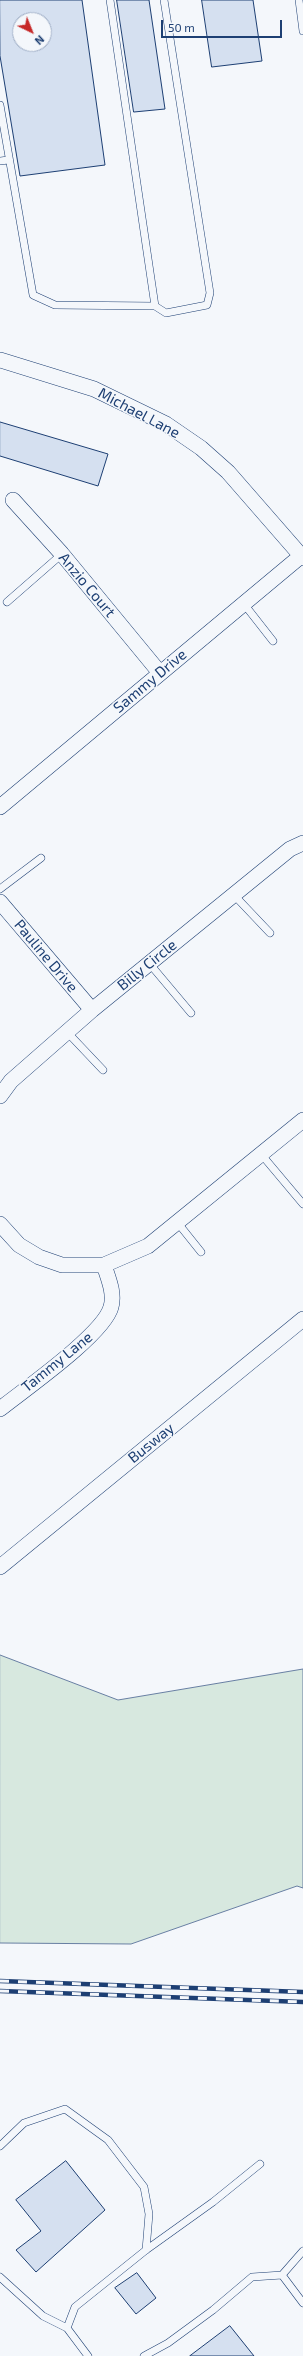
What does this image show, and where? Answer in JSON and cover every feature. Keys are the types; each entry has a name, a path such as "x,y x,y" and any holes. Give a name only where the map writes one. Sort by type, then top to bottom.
{"street":[{"name":"Michael Lane","path":"0,360 94,390 166,424 201,448 228,472 302,557"},
{"name":"Anzio Court","path":"13,500 62,554 160,673"},
{"name":"Sammy Drive","path":"0,807 302,557"},
{"name":"Billy Circle","path":"0,1096 11,1081 92,1010 290,849 303,843"},
{"name":"Pauline Drive","path":"0,902 92,1010"},
{"path":"0,1224 19,1245 39,1257 62,1265 104,1265 148,1246 303,1120"},
{"name":"Tammy Lane","path":"0,1409 95,1332 111,1307 111,1288 104,1265"},
{"name":"Busway","path":"0,1567 303,1319"}],"lane":[{"path":"110,0 155,306"},
{"path":"0,105 8,160 33,295 55,305 155,306 166,313 207,305 210,293 164,0"},
{"path":"299,0 303,31"},
{"path":"0,161 8,160"},
{"path":"7,602 62,554"},
{"path":"244,604 273,641"},
{"path":"0,889 41,858"},
{"path":"234,895 270,933"},
{"path":"149,963 191,1013"},
{"path":"67,1032 103,1070"},
{"path":"261,1154 303,1204"},
{"path":"177,1222 201,1252"},
{"path":"0,2146 24,2124 65,2110 108,2140 144,2187 148,2214 146,2250"},
{"path":"67,2328 75,2308 146,2250 213,2202 260,2164"},
{"path":"144,2356 168,2343 213,2310 252,2277 282,2275 303,2251"},
{"path":"282,2275 303,2303"},
{"path":"0,2277 43,2316 67,2328 88,2356"}],"shaded area":[{"path":"0,1655 118,1700 303,1669 303,1888 297,1886 131,1944 0,1943"}],"building":[{"path":"0,0 82,0 105,165 20,176 0,56"},
{"path":"117,0 149,0 165,109 134,112"},
{"path":"202,0 253,0 262,61 212,67"},
{"path":"0,422 108,454 98,486 0,456"},
{"path":"66,2161 105,2210 36,2272 16,2250 41,2231 16,2200"},
{"path":"137,2273 156,2298 136,2314 115,2288"},
{"path":"230,2326 254,2356 190,2356"}],"railway":[{"path":"0,1981 303,1992"},
{"path":"0,1991 303,2002"}]}
